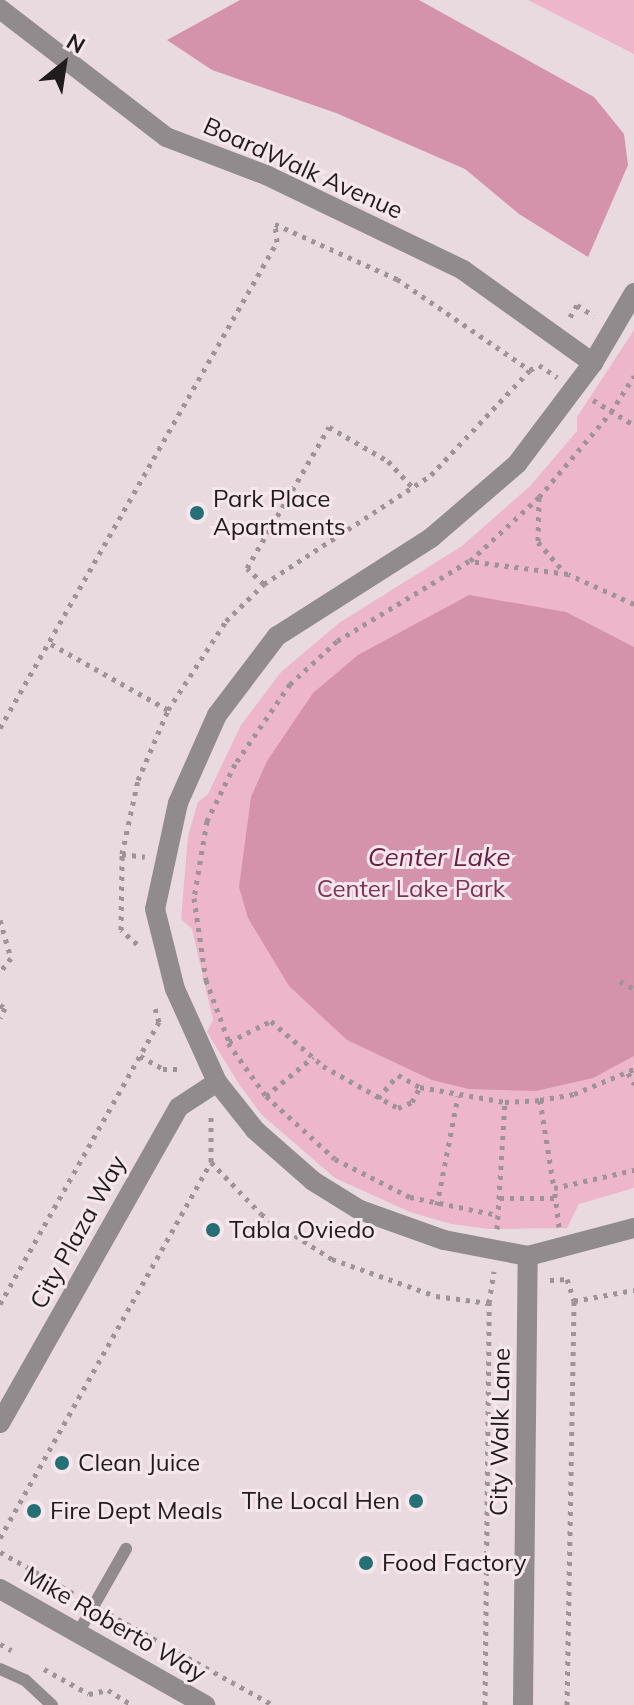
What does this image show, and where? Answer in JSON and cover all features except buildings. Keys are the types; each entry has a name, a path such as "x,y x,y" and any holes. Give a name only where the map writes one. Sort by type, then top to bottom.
{"street":[{"name":"BoardWalk Avenue","path":"0,9 166,137 266,175 463,270 593,363"},
{"path":"634,293 593,363 517,464 431,538 277,636 217,715 178,803 155,909 175,989 217,1082 255,1130 313,1181 360,1210 444,1240 528,1256 634,1228"},
{"name":"City Plaza Way","path":"0,1423 179,1107 217,1082"},
{"name":"City Walk Lane","path":"523,1705 528,1256"},
{"name":"Mike Roberto Way","path":"0,1589 205,1705"}],"lane":[{"path":"78,1633 126,1549"},
{"path":"0,1669 25,1680 52,1705"}],"path":[{"path":"0,728 51,644 277,242 275,224 397,279 530,370"},
{"path":"505,1102 498,1215 437,1205 379,1184 335,1159 266,1096 229,1042 206,980 194,898 207,821 235,764 271,707 313,661 469,561 539,497 611,412 634,376"},
{"path":"611,412 634,425"},
{"path":"264,584 247,568 329,427 388,461 413,488"},
{"path":"539,497 538,542 545,556 568,574 634,604"},
{"path":"469,561 568,574"},
{"path":"51,644 168,710"},
{"path":"121,879 121,930 136,941 140,954"},
{"path":"0,920 11,958 0,972"},
{"path":"620,981 634,989"},
{"path":"0,1304 159,1022 151,995"},
{"path":"0,1005 5,1008 0,1018"},
{"path":"229,1042 271,1021 313,1057 378,1098 407,1107 420,1087"},
{"path":"140,1056 163,1069 181,1069"},
{"path":"266,1096 313,1057"},
{"path":"378,1098 398,1075 420,1087 505,1102 574,1094 631,1071 634,1084"},
{"path":"437,1205 458,1096"},
{"path":"500,1198 555,1198 540,1100"},
{"path":"0,1538 211,1162 214,1120"},
{"path":"211,1162 261,1214 332,1259 411,1289 489,1303"},
{"path":"554,1188 634,1170"},
{"path":"485,1705 489,1303 493,1281 567,1279 574,1301 567,1705"},
{"path":"574,1301 634,1290"},
{"path":"0,1552 273,1705"},
{"path":"0,1644 25,1658"},
{"path":"38,1665 89,1694 108,1690 132,1705"}],"green space":[{"path":"528,0 634,0 634,54"},
{"name":"Center Lake Park","path":"634,330 634,1188 579,1204 567,1228 489,1229 451,1224 410,1212 335,1178 262,1115 239,1084 207,1032 213,1020 192,929 181,919 188,836 198,802 208,794 241,725 281,672 339,623 462,546 530,486 577,431 577,417"}],"water":[{"path":"240,0 419,0 594,97 624,134 628,165 588,257 519,214 465,169 336,113 212,70 167,40"},
{"name":"Center Lake","path":"469,595 566,612 634,647 634,1056 593,1078 536,1091 469,1089 432,1080 347,1040 289,986 248,918 239,887 251,797 267,761 313,693 358,655"}],"place":[{"name":"Park Place Apartments","path":"197,513"},
{"name":"Tabla Oviedo","path":"213,1230"},
{"name":"Clean Juice","path":"62,1463"},
{"name":"The Local Hen","path":"416,1501"},
{"name":"Fire Dept Meals","path":"34,1511"},
{"name":"Food Factory","path":"366,1563"}]}
